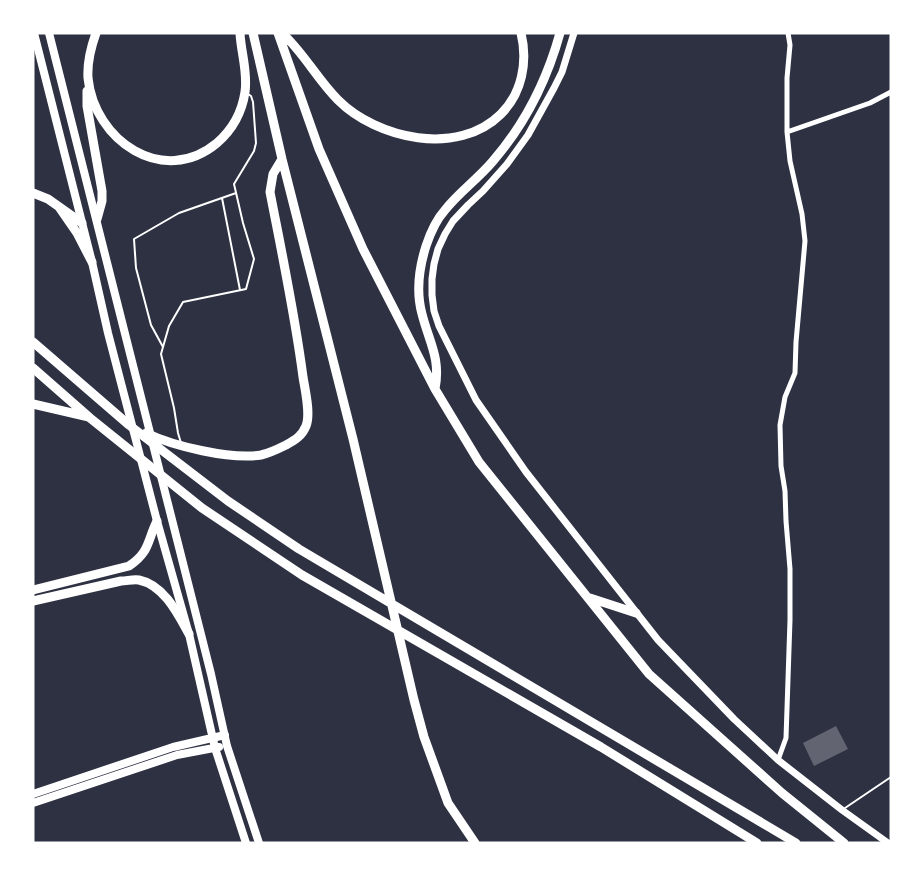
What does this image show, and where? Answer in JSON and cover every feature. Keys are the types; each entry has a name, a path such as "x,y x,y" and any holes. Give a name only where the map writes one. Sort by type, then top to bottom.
{"highway":[{"path":"96,33 88,62 87,106 102,191 102,201 96,219"},
{"path":"88,77 96,106 120,142 144,156 158,160 186,159 200,154 223,138 232,127 243,104 246,78 240,33"},
{"path":"253,33 424,737 448,803 475,843"},
{"path":"280,33 297,49 337,99 348,109 386,130 416,138 432,139 464,135 480,129 494,121 504,111 513,99 523,73 525,58 521,33"},
{"path":"280,33 319,149 358,239 435,389 479,462 649,674 782,794 844,843"},
{"path":"435,389 437,363 419,295 419,276 426,248 445,210 491,164 525,118 545,76 560,33"},
{"path":"129,425 162,441 182,446 216,452 259,455 292,442 306,427 307,412 297,333 270,192 273,174 282,159"},
{"path":"33,194 48,200 82,223"},
{"path":"59,207 77,233 92,262"},
{"path":"33,342 129,425 228,501 299,549 796,843"},
{"path":"33,368 90,418 202,508 302,574 601,747 757,843"},
{"path":"33,404 90,418"},
{"path":"33,590 129,566 146,550 157,521"},
{"path":"33,601 121,581 141,581 159,589 189,634"},
{"path":"588,597 636,613"}],"main road":[{"path":"34,33 108,333 189,634 212,737 246,843"},
{"path":"49,33 227,746 259,843"},
{"path":"179,595 190,593"},
{"path":"33,794 162,751 225,735"},
{"path":"33,803 177,755 227,746"},
{"path":"239,822 250,818"}],"street":[{"path":"574,33 562,72 528,135 507,164 460,213 445,234 438,249 432,279 432,295 439,326 476,400 526,472 658,640 734,720 778,760 888,843"},
{"path":"778,760 786,738 790,610 790,569 780,425 785,397 795,374 805,241 787,132 787,78 790,45 788,33"},
{"path":"787,132 870,103 891,92"}],"lane":[{"path":"182,446 161,354 169,326 183,302 246,289 254,258 234,184 254,151 256,143 253,102 251,96 245,91"},
{"path":"163,347 150,325 136,268 134,239 179,213 236,193"},
{"path":"222,198 240,290"},
{"path":"842,810 891,777"}],"building":[{"path":"836,726 848,749 814,766 803,743"}]}
